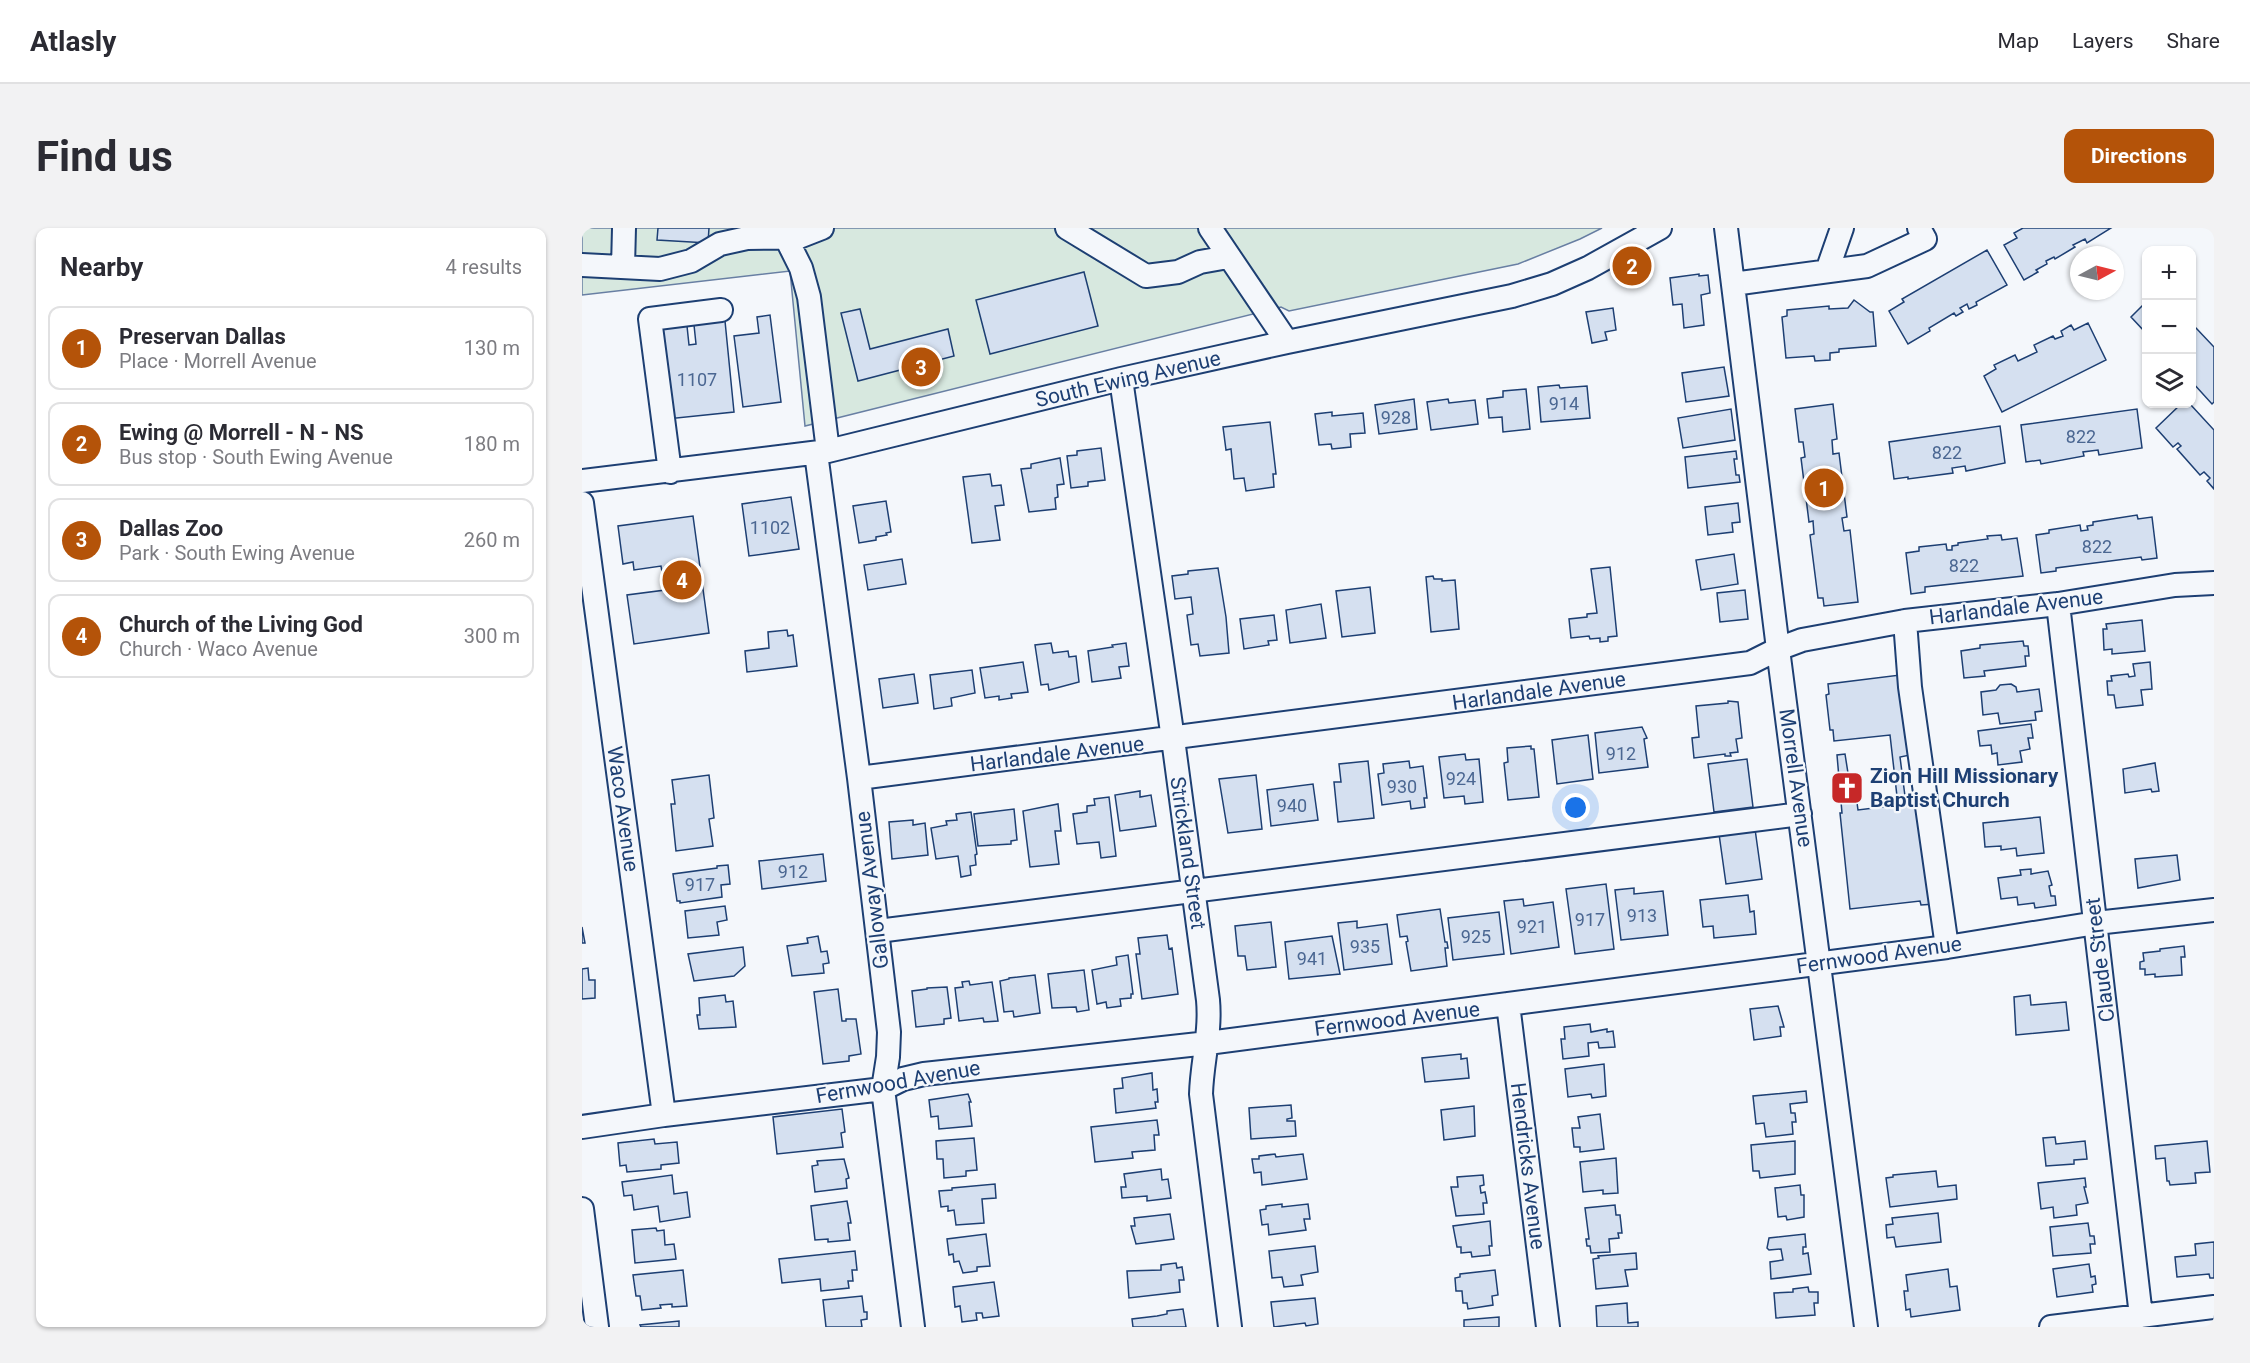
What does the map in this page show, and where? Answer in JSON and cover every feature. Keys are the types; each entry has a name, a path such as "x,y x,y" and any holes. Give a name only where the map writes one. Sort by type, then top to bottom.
{"street":[{"path":"623,267 624,228"},
{"path":"582,265 660,269 691,261 734,235 747,238 784,233 799,237 822,228"},
{"path":"1067,228 1146,276 1178,272 1200,262 1228,257"},
{"path":"1210,228 1287,342"},
{"name":"South Ewing Avenue","path":"582,481 822,452 1120,379 1512,296 1552,284 1588,268 1660,228"},
{"name":"Morrell Avenue","path":"1726,228 1866,1327"},
{"path":"1827,271 1842,228"},
{"path":"1733,284 1867,266 1925,239 1918,228"},
{"name":"Galloway Avenue","path":"784,233 801,268 808,297 822,452 889,1032 883,1089 913,1327"},
{"path":"670,472 650,319 721,310"},
{"name":"Strickland Street","path":"1120,379 1173,739 1208,1000 1210,1023 1202,1068 1201,1094 1230,1327"},
{"name":"Waco Avenue","path":"582,503 664,1115"},
{"name":"Harlandale Avenue","path":"859,778 1750,663 1778,648 1802,640 1905,621 2058,604 2175,585 2214,583"},
{"name":"Claude Street","path":"2058,604 2141,1316"},
{"path":"1905,621 1910,687 1947,947"},
{"path":"878,931 1800,814"},
{"name":"Fernwood Avenue","path":"582,1127 883,1089 903,1079 924,1074 1208,1043 1947,947 2096,923 2214,910"},
{"name":"Hendricks Avenue","path":"1508,1004 1548,1327"},
{"path":"582,1209 597,1327"},
{"path":"2051,1327 2141,1316 2203,1314"}],"shaded area":[{"path":"582,228 1602,228 1518,264 1289,311 1281,307 805,426 790,271 582,295"}],"building":[{"path":"658,228 709,228 708,243 657,240"},
{"path":"2023,228 2111,228 2087,243 2085,239 2070,246 2070,250 2055,259 2054,257 2046,261 2047,264 2036,270 2038,272 2024,280 2004,245 2017,238 2014,233"},
{"path":"1987,250 2007,285 1976,302 1977,305 1969,309 1967,304 1960,308 1963,312 1956,316 1954,313 1908,344 1889,311 1904,302 1902,299"},
{"path":"1084,272 1098,326 990,354 976,300"},
{"path":"1699,274 1699,276 1708,275 1710,293 1701,295 1704,325 1684,328 1682,304 1673,305 1670,278"},
{"path":"1854,300 1873,312 1876,346 1839,349 1839,352 1830,353 1830,360 1815,361 1814,356 1786,358 1782,317 1787,316 1787,310 1829,306 1829,309 1848,308"},
{"path":"2142,306 2142,329 2131,317"},
{"path":"1613,308 1616,330 1605,332 1607,340 1592,343 1586,312"},
{"path":"860,309 870,349 948,329 954,356 858,381 841,313"},
{"path":"770,315 781,402 743,407 734,336 759,333 757,317"},
{"path":"725,321 734,412 667,419 657,329 687,326 689,345 696,344 694,325"},
{"path":"2088,323 2106,360 2002,412 1984,376 1996,369 1994,365 2015,355 2018,361 2037,352 2034,345 2053,336 2055,339 2063,336 2061,331 2071,325 2074,330"},
{"path":"2196,328 2214,347 2214,402 2212,404 2196,386"},
{"path":"1724,367 1729,396 1686,402 1682,373"},
{"path":"1559,385 1560,388 1587,386 1590,418 1541,422 1538,387"},
{"path":"1526,389 1530,429 1503,432 1502,417 1489,418 1487,399 1503,397 1503,391"},
{"path":"1414,399 1417,429 1379,434 1375,405"},
{"path":"1448,399 1449,403 1475,400 1478,424 1431,430 1427,402"},
{"path":"1833,404 1837,439 1832,440 1833,454 1839,453 1847,517 1842,518 1844,531 1850,530 1858,602 1824,606 1823,598 1818,598 1810,535 1814,534 1813,521 1809,522 1801,458 1805,457 1803,442 1799,442 1795,409"},
{"path":"2177,408 2194,408 2214,430 2214,489 2207,481 2210,478 2204,472 2200,475 2177,449 2181,446 2178,443 2173,447 2156,428"},
{"path":"1731,409 1735,440 1683,448 1678,418"},
{"path":"2137,409 2142,448 2099,455 2098,450 2083,452 2084,456 2041,464 2040,460 2026,462 2021,425"},
{"path":"1332,412 1332,416 1363,413 1365,433 1350,434 1351,447 1332,449 1331,444 1319,445 1315,414"},
{"path":"1270,422 1276,474 1273,474 1274,487 1246,491 1244,478 1234,479 1231,449 1226,450 1223,427"},
{"path":"2000,426 2005,463 1966,471 1965,466 1952,468 1953,473 1894,479 1889,442"},
{"path":"1101,448 1105,480 1088,482 1088,486 1071,488 1067,456 1077,455 1077,451"},
{"path":"1736,451 1737,459 1734,459 1736,475 1739,475 1740,482 1688,488 1685,457"},
{"path":"1060,458 1064,484 1057,485 1056,509 1029,512 1021,469 1031,468 1031,464"},
{"path":"990,474 992,486 1001,485 1004,505 995,506 1000,540 972,543 963,477"},
{"path":"791,497 799,549 749,556 742,504"},
{"path":"886,501 891,532 876,537 876,540 859,543 853,506"},
{"path":"1738,503 1740,522 1732,523 1733,532 1708,535 1705,507"},
{"path":"2137,515 2138,519 2152,517 2157,558 2142,560 2141,557 2056,568 2056,571 2041,573 2036,535 2049,533 2049,530 2080,525 2081,531 2088,530 2087,526 2093,525 2093,522"},
{"path":"693,516 709,633 634,644 627,595 665,590 661,566 634,570 633,562 623,564 618,526"},
{"path":"2001,535 2002,540 2017,538 2023,576 1925,587 1925,592 1911,594 1906,553 1919,551 1919,547 1946,544 1947,550 1952,550 1952,546 1958,543"},
{"path":"1734,554 1738,584 1701,590 1696,560"},
{"path":"902,559 906,584 868,590 864,565"},
{"path":"1610,567 1617,636 1608,637 1608,641 1600,642 1600,638 1590,639 1589,636 1571,638 1569,619 1587,617 1587,614 1597,613 1591,569"},
{"path":"1218,568 1229,653 1200,656 1198,644 1191,645 1187,615 1193,614 1191,597 1175,599 1172,576 1188,574 1188,571"},
{"path":"1433,576 1434,579 1442,579 1442,581 1455,580 1459,629 1431,632 1426,577"},
{"path":"1370,587 1375,633 1342,637 1336,591"},
{"path":"1745,590 1748,619 1720,622 1717,593"},
{"path":"1321,604 1326,638 1290,643 1286,610"},
{"path":"1274,615 1277,640 1268,641 1269,645 1244,649 1240,619"},
{"path":"2142,620 2145,651 2112,654 2112,649 2104,650 2103,629 2107,629 2106,624"},
{"path":"787,630 788,636 793,635 797,666 747,672 745,651 769,648 768,632"},
{"path":"2023,641 2024,646 2028,646 2029,656 2025,656 2026,666 1984,671 1985,676 1964,678 1961,651 1980,648 1980,645"},
{"path":"1051,643 1053,653 1068,651 1069,657 1076,656 1079,682 1049,690 1048,684 1041,685 1035,645"},
{"path":"1126,643 1129,666 1119,667 1121,678 1092,682 1088,651"},
{"path":"1023,662 1028,692 1011,694 1012,698 999,700 999,696 985,698 980,668"},
{"path":"2150,662 2152,689 2141,690 2143,705 2116,708 2114,695 2108,695 2107,681 2112,681 2111,676 2128,674 2129,677 2135,676 2133,664"},
{"path":"972,670 975,693 951,698 952,706 934,709 930,675"},
{"path":"914,674 918,703 883,708 879,679"},
{"name":"Zion Hill Missionary Baptist Church","path":"1900,675 1910,755 1900,757 1906,804 1918,802 1935,904 1921,905 1920,901 1850,909 1840,813 1842,813 1837,755 1845,754 1848,773 1853,773 1858,810 1898,805 1890,735 1834,741 1833,730 1830,730 1826,695 1829,694 1828,684"},
{"path":"2011,684 2016,687 2017,692 2039,689 2042,711 2035,712 2036,720 2000,724 1998,713 1983,715 1981,692 1996,690 2000,685"},
{"path":"1728,701 1738,702 1742,738 1736,739 1738,752 1730,753 1731,756 1725,756 1725,754 1694,758 1692,738 1699,737 1696,706 1728,703"},
{"path":"2031,724 2033,738 2028,738 2030,749 2020,751 2022,762 1998,765 1997,753 1992,754 1991,745 1980,746 1978,731"},
{"path":"1642,727 1647,738 1644,739 1648,767 1599,773 1595,733"},
{"path":"1588,735 1593,779 1557,784 1552,740"},
{"path":"1531,746 1531,749 1534,749 1539,797 1508,800 1504,763 1508,762 1507,748"},
{"path":"1465,754 1466,760 1479,759 1483,802 1465,804 1464,796 1444,798 1439,757"},
{"path":"1747,759 1753,807 1714,812 1708,764"},
{"path":"1368,761 1374,818 1338,822 1334,782 1341,782 1339,764"},
{"path":"1409,761 1410,768 1423,766 1427,798 1424,798 1425,807 1411,809 1410,801 1382,805 1378,774 1384,773 1383,764"},
{"path":"2155,763 2159,791 2152,792 2151,789 2125,793 2123,769"},
{"path":"709,775 714,818 709,819 713,846 676,851 671,804 675,804 672,780"},
{"path":"1256,775 1262,829 1228,833 1219,779"},
{"path":"1313,784 1318,820 1271,826 1267,790"},
{"path":"1140,791 1140,797 1151,795 1156,826 1120,831 1115,795"},
{"path":"1109,797 1116,856 1101,858 1099,842 1077,844 1073,814 1087,812 1087,806 1095,805 1094,799"},
{"path":"1058,804 1061,831 1055,831 1059,864 1030,867 1023,811"},
{"path":"1014,809 1017,840 1011,841 1011,844 978,846 974,814"},
{"path":"971,812 977,854 975,855 976,865 970,866 971,875 961,877 958,856 936,859 931,828 947,825 946,821 957,820 956,814"},
{"path":"2040,817 2044,853 2017,856 2016,848 2001,850 2001,846 1985,847 1983,823"},
{"path":"913,820 913,825 925,823 928,855 892,859 889,822"},
{"path":"1755,829 1762,879 1726,884 1719,834"},
{"path":"823,854 826,881 762,889 759,861"},
{"path":"2177,855 2180,880 2138,888 2135,859"},
{"path":"728,865 730,884 721,885 722,897 680,903 677,901 673,874"},
{"path":"2031,869 2031,874 2048,871 2052,885 2049,886 2051,896 2055,896 2056,905 2035,908 2034,903 2018,905 2017,897 2001,899 1998,878 2021,875 2020,870"},
{"path":"1606,884 1614,949 1575,954 1566,889"},
{"path":"1634,888 1634,894 1663,891 1668,935 1621,940 1615,890"},
{"path":"1748,895 1750,912 1754,911 1756,934 1714,938 1713,926 1703,927 1700,900"},
{"path":"1523,899 1524,906 1553,902 1559,947 1511,954 1504,901"},
{"path":"725,906 727,920 717,922 719,935 688,938 685,911"},
{"path":"1440,909 1448,948 1445,948 1447,966 1411,971 1407,936 1400,937 1397,915"},
{"path":"1499,912 1504,954 1453,960 1448,918"},
{"path":"1357,921 1357,928 1387,924 1392,964 1344,970 1338,923"},
{"path":"1271,922 1276,967 1247,970 1245,956 1238,956 1235,926"},
{"path":"582,927 585,943 582,943"},
{"path":"1167,935 1169,949 1172,948 1178,994 1142,999 1136,954 1140,954 1138,938"},
{"path":"818,936 821,952 827,951 829,963 823,964 824,973 792,976 787,946 808,943 807,938"},
{"path":"1332,936 1340,974 1289,979 1285,942"},
{"path":"2184,946 2185,957 2181,957 2182,975 2155,977 2155,974 2145,975 2145,969 2140,969 2140,962 2144,961 2143,953"},
{"path":"743,947 745,966 734,976 694,981 688,954"},
{"path":"1128,955 1133,994 1131,998 1120,999 1121,1006 1107,1008 1106,1002 1097,1004 1092,970 1117,965 1116,957"},
{"path":"588,968 589,980 595,980 595,998 582,999 582,969"},
{"path":"1084,970 1089,1010 1077,1012 1076,1007 1052,1008 1048,974"},
{"path":"1035,975 1040,1013 1014,1017 1013,1011 1004,1012 1000,981"},
{"path":"969,981 970,985 992,982 998,1021 984,1022 983,1018 959,1021 955,988 963,987 962,982"},
{"path":"947,987 951,1018 944,1019 944,1024 916,1027 912,991"},
{"path":"838,989 842,1021 856,1019 861,1054 849,1056 849,1061 823,1064 814,992"},
{"path":"725,995 726,1002 733,1001 736,1027 699,1029 697,1015 700,1015 699,998"},
{"path":"2030,995 2031,1005 2066,1002 2069,1030 2016,1035 2014,997"},
{"path":"1778,1006 1784,1027 1780,1027 1781,1036 1754,1040 1750,1009"},
{"path":"1590,1024 1591,1032 1607,1029 1607,1032 1613,1031 1615,1047 1599,1048 1598,1042 1588,1043 1589,1056 1563,1059 1561,1039 1565,1039 1564,1027"},
{"path":"1461,1054 1461,1059 1467,1058 1469,1078 1425,1082 1422,1058"},
{"path":"1604,1064 1606,1096 1592,1098 1591,1094 1568,1097 1565,1069"},
{"path":"1152,1073 1153,1090 1157,1089 1156,1108 1116,1113 1114,1089 1123,1088 1122,1078"},
{"path":"1806,1091 1807,1102 1790,1104 1791,1113 1795,1113 1796,1122 1792,1122 1793,1134 1766,1137 1764,1123 1756,1124 1753,1096"},
{"path":"968,1094 971,1102 969,1102 972,1126 939,1129 938,1116 931,1117 929,1100"},
{"path":"1291,1105 1292,1118 1287,1121 1295,1121 1296,1136 1251,1139 1249,1108"},
{"path":"1474,1106 1475,1136 1444,1140 1441,1110"},
{"path":"842,1109 845,1132 841,1133 843,1147 777,1154 773,1117"},
{"path":"1600,1114 1604,1149 1580,1152 1580,1147 1574,1147 1572,1128 1580,1128 1578,1117"},
{"path":"1157,1120 1159,1135 1154,1135 1155,1150 1132,1152 1133,1158 1095,1162 1091,1127"},
{"path":"2055,1137 2056,1144 2085,1141 2087,1159 2074,1160 2074,1164 2046,1166 2043,1138"},
{"path":"974,1138 977,1170 966,1171 966,1176 944,1178 943,1159 937,1159 936,1141"},
{"path":"654,1139 655,1144 677,1142 679,1163 661,1165 661,1169 627,1172 626,1165 620,1166 618,1143"},
{"path":"1795,1141 1795,1174 1760,1178 1759,1171 1753,1171 1751,1145"},
{"path":"2207,1141 2210,1172 2195,1173 2196,1183 2170,1185 2167,1181 2165,1158 2156,1159 2155,1146"},
{"path":"1275,1154 1276,1157 1303,1154 1307,1179 1262,1185 1261,1172 1254,1173 1252,1159"},
{"path":"1616,1158 1618,1193 1603,1194 1603,1190 1583,1192 1580,1162"},
{"path":"844,1159 849,1178 846,1179 847,1188 815,1192 812,1166 818,1165 817,1161"},
{"path":"1161,1169 1162,1180 1168,1179 1171,1198 1147,1201 1147,1196 1122,1198 1121,1187 1126,1187 1124,1174"},
{"path":"1936,1171 1938,1187 1956,1185 1957,1199 1890,1207 1886,1178 1893,1177 1893,1175"},
{"path":"672,1175 674,1194 687,1192 690,1217 660,1222 658,1206 634,1210 632,1195 624,1196 622,1182"},
{"path":"1483,1175 1484,1185 1480,1186 1481,1193 1485,1192 1487,1203 1483,1203 1484,1214 1456,1216 1451,1187 1458,1187 1457,1177"},
{"path":"2085,1178 2086,1187 2084,1187 2088,1203 2076,1205 2077,1215 2054,1218 2053,1207 2041,1209 2038,1183"},
{"path":"995,1184 996,1198 982,1199 984,1223 956,1225 954,1210 948,1211 948,1206 941,1207 939,1191"},
{"path":"1800,1185 1801,1195 1804,1195 1804,1217 1787,1220 1786,1216 1778,1217 1775,1188"},
{"path":"847,1201 851,1223 848,1223 850,1240 828,1242 828,1239 815,1240 811,1206"},
{"path":"1282,1204 1282,1207 1308,1204 1310,1219 1304,1219 1306,1230 1269,1235 1268,1224 1262,1225 1260,1210 1266,1209 1266,1206"},
{"path":"1615,1205 1616,1215 1620,1215 1622,1233 1618,1233 1619,1238 1609,1239 1610,1252 1591,1253 1586,1239 1589,1239 1585,1208"},
{"path":"1938,1213 1941,1242 1896,1247 1894,1237 1887,1238 1886,1225 1893,1224 1892,1218"},
{"path":"1170,1214 1174,1239 1136,1244 1131,1226 1135,1226 1134,1218"},
{"path":"1490,1221 1492,1246 1489,1246 1490,1255 1472,1257 1471,1252 1461,1253 1461,1247 1457,1247 1453,1226"},
{"path":"2088,1223 2090,1236 2094,1236 2095,1244 2090,1244 2091,1253 2053,1256 2050,1227"},
{"path":"656,1228 657,1231 664,1230 665,1245 674,1244 676,1259 635,1263 632,1230"},
{"path":"986,1234 990,1266 977,1267 977,1271 963,1273 959,1261 954,1262 953,1254 949,1255 947,1239"},
{"path":"1805,1234 1806,1247 1803,1247 1803,1254 1808,1253 1811,1274 1771,1279 1770,1262 1783,1260 1781,1249 1769,1250 1767,1248 1769,1238"},
{"path":"2214,1242 2214,1278 2210,1278 2209,1274 2177,1277 2175,1257 2196,1255 2195,1244"},
{"path":"1315,1246 1318,1272 1301,1275 1303,1285 1284,1287 1282,1277 1272,1278 1269,1251"},
{"path":"855,1251 857,1270 852,1270 853,1281 848,1281 849,1288 821,1291 820,1279 782,1283 779,1259"},
{"path":"1636,1253 1637,1269 1625,1270 1628,1286 1596,1289 1593,1259 1599,1258 1598,1256"},
{"path":"1176,1263 1177,1268 1182,1267 1184,1280 1179,1280 1180,1292 1129,1298 1127,1271 1161,1270 1161,1265"},
{"path":"2089,1264 2091,1277 2095,1276 2096,1284 2092,1285 2093,1292 2057,1297 2053,1269"},
{"path":"1948,1269 1950,1287 1957,1286 1960,1310 1911,1317 1910,1309 1906,1310 1904,1291 1908,1291 1906,1275"},
{"path":"683,1270 687,1306 660,1305 661,1308 642,1310 640,1296 636,1296 633,1275"},
{"path":"1495,1270 1498,1295 1492,1296 1493,1305 1468,1309 1467,1303 1463,1303 1462,1291 1456,1291 1455,1278 1460,1277 1460,1274"},
{"path":"994,1282 999,1316 983,1318 982,1313 976,1313 977,1320 962,1322 960,1306 955,1307 953,1287"},
{"path":"1808,1287 1809,1292 1818,1292 1818,1303 1814,1303 1815,1315 1776,1318 1774,1293 1793,1292 1793,1289"},
{"path":"862,1296 867,1319 861,1320 862,1327 826,1327 823,1300"},
{"path":"1315,1298 1318,1324 1306,1326 1305,1323 1274,1327 1271,1302"},
{"path":"1627,1303 1628,1323 1638,1322 1638,1327 1597,1327 1596,1306"},
{"path":"1183,1309 1186,1327 1133,1327 1132,1319 1157,1316 1167,1314 1167,1311"},
{"path":"1499,1317 1499,1327 1464,1327 1464,1320"},
{"path":"679,1321 679,1327 641,1327 640,1325"}],"place":[{"name":"Ewing @ Morrell - N - NS","path":"1632,266"},
{"name":"Dallas Zoo","path":"921,367"},
{"name":"Preservan Dallas","path":"1824,488"},
{"name":"Church of the Living God","path":"682,580"},
{"name":"Zion Hill Missionary Baptist Church","path":"1847,788"}]}
